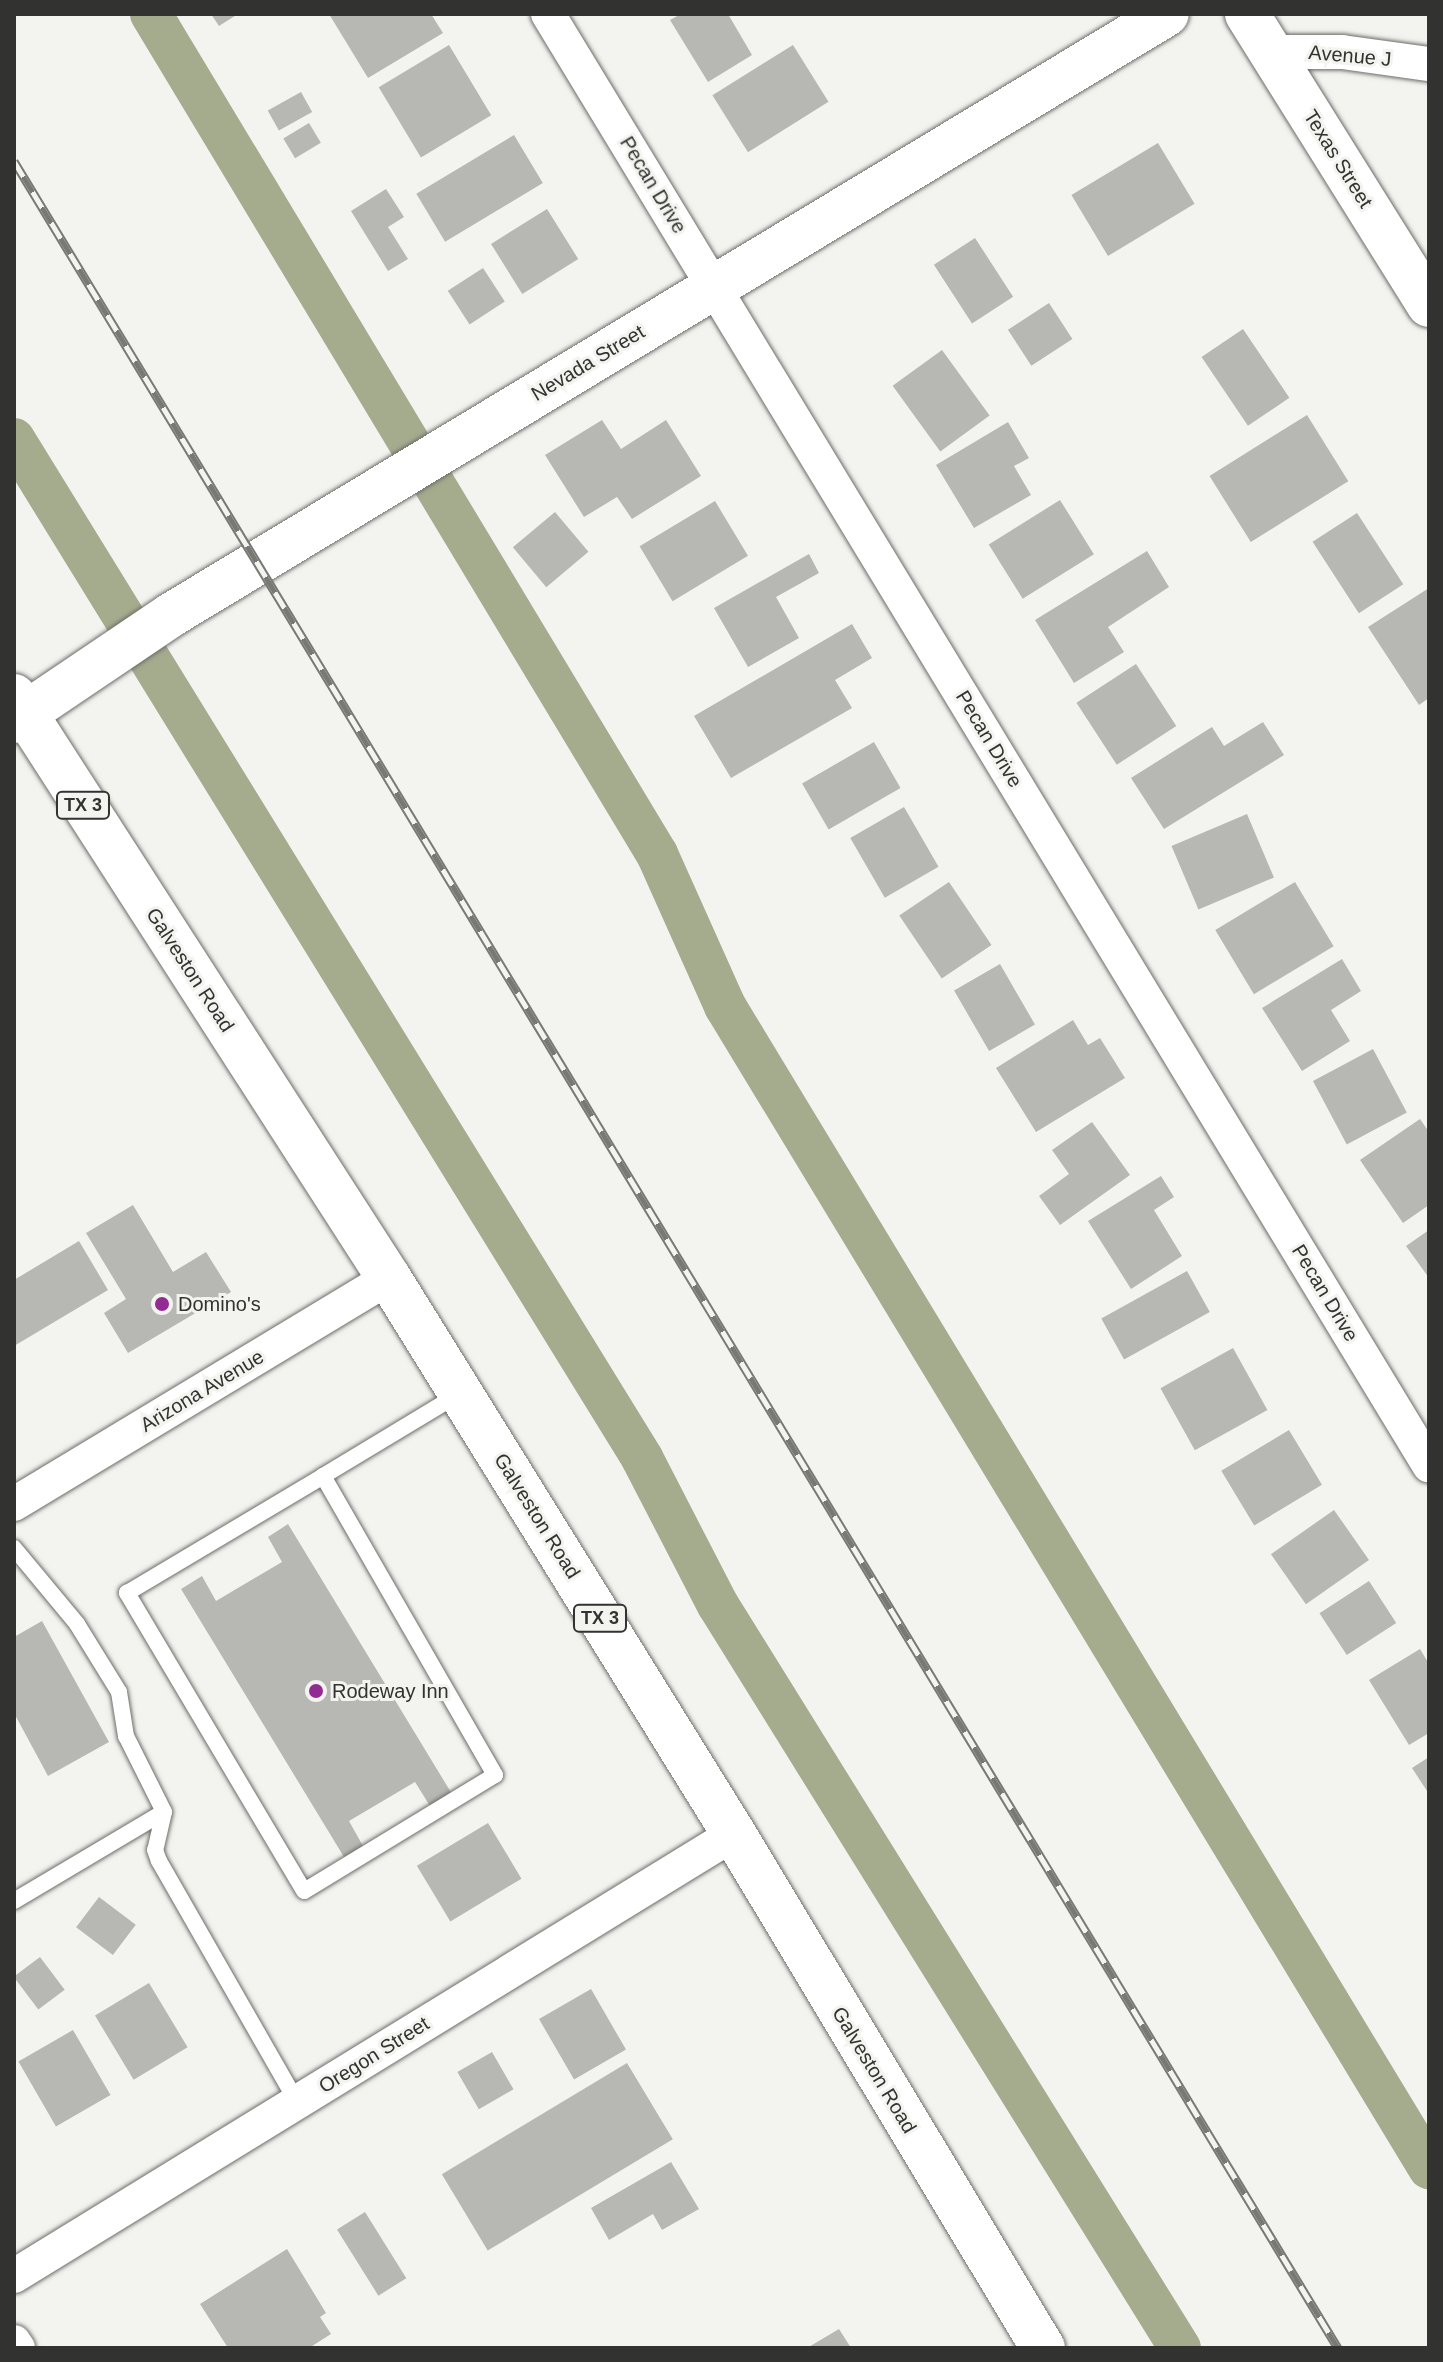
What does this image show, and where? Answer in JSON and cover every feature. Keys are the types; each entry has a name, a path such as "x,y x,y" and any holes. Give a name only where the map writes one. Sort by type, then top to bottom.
{"main road":[{"name":"Nevada Street","path":"17,710 1167,14"},
{"name":"Texas Street","path":"1247,14 1429,305"},
{"name":"Galveston Road","path":"17,710 389,1278 734,1834 1043,2348"}],"street":[{"name":"Pecan Drive","path":"548,14 1429,1465"},
{"name":"Avenue J","path":"1271,52 1342,52 1429,64"},
{"name":"Arizona Avenue","path":"14,1504 389,1278"},
{"name":"Oregon Street","path":"14,2276 734,1834"},
{"path":"14,2342 18,2348"}],"lane":[{"path":"323,1476 495,1775 304,1891 127,1593 461,1393"},
{"path":"14,1548 77,1624 119,1692 126,1736 164,1812 155,1850 159,1861 297,2102"},
{"path":"14,1901 164,1812"}],"building":[{"path":"211,14 238,14 219,26"},
{"path":"329,14 431,14 443,33 368,78"},
{"path":"681,14 728,14 752,55 708,82 670,20"},
{"path":"449,45 491,115 421,158 379,87"},
{"path":"793,45 829,102 748,152 712,95"},
{"path":"301,92 312,112 279,131 268,110"},
{"path":"309,123 321,143 295,158 283,138"},
{"path":"514,135 543,183 445,242 416,194"},
{"path":"1158,143 1195,204 1108,256 1071,195"},
{"path":"386,189 404,217 388,227 408,259 388,271 351,211"},
{"path":"547,209 578,259 522,294 491,244"},
{"path":"975,238 1013,297 972,323 934,265"},
{"path":"483,268 505,302 470,324 448,291"},
{"path":"1049,303 1072,339 1031,366 1008,330"},
{"path":"1243,329 1289,398 1248,426 1202,357"},
{"path":"942,350 990,416 940,451 893,386"},
{"path":"1307,415 1348,481 1251,542 1209,476"},
{"path":"602,420 621,449 666,420 701,476 632,519 617,497 584,517 545,455"},
{"path":"1008,422 1029,458 1014,466 1031,495 974,528 936,465"},
{"path":"1060,500 1094,554 1023,599 989,545"},
{"path":"715,501 748,556 673,601 640,546"},
{"path":"555,512 588,552 546,587 513,547"},
{"path":"1357,513 1403,584 1359,613 1313,542"},
{"path":"1147,551 1169,587 1108,627 1124,652 1074,683 1035,620"},
{"path":"809,554 819,573 776,597 799,638 748,667 714,608"},
{"path":"1429,588 1429,698 1419,705 1368,627"},
{"path":"852,624 872,658 835,680 852,708 731,778 694,716"},
{"path":"1136,664 1176,726 1117,765 1076,703"},
{"path":"1263,722 1284,755 1164,829 1131,778 1212,727 1224,746"},
{"path":"874,742 900,788 829,829 802,784"},
{"path":"904,807 938,867 885,898 850,838"},
{"path":"1247,814 1274,878 1198,910 1172,846"},
{"path":"949,882 991,945 942,979 899,916"},
{"path":"1295,882 1334,946 1254,994 1215,930"},
{"path":"1342,959 1361,991 1331,1010 1350,1041 1302,1071 1262,1008"},
{"path":"1000,964 1035,1025 989,1051 954,991"},
{"path":"1073,1020 1088,1045 1100,1038 1125,1078 1036,1132 996,1068"},
{"path":"1373,1049 1407,1113 1347,1144 1313,1081"},
{"path":"1420,1119 1429,1132 1429,1205 1403,1223 1360,1160"},
{"path":"1092,1122 1130,1175 1060,1225 1039,1196 1069,1174 1052,1150"},
{"path":"1161,1176 1174,1197 1154,1210 1182,1256 1131,1289 1088,1221"},
{"path":"133,1205 173,1272 206,1252 231,1292 128,1353 104,1313 126,1299 86,1233"},
{"path":"1429,1230 1429,1278 1406,1246"},
{"path":"79,1241 108,1290 14,1346 14,1280"},
{"path":"1187,1271 1210,1312 1124,1360 1101,1319"},
{"path":"1233,1348 1267,1410 1195,1450 1160,1388"},
{"path":"1289,1430 1322,1485 1254,1526 1221,1471"},
{"path":"1334,1510 1369,1560 1306,1604 1271,1554"},
{"name":"Rodeway Inn","path":"288,1524 452,1794 430,1806 415,1782 349,1821 363,1846 344,1857 181,1589 202,1576 216,1601 282,1562 268,1537"},
{"path":"1369,1581 1396,1623 1347,1655 1320,1613"},
{"path":"42,1621 109,1742 48,1776 14,1713 14,1637"},
{"path":"1420,1649 1429,1664 1429,1733 1409,1745 1369,1680"},
{"path":"1429,1757 1429,1794 1412,1768"},
{"path":"488,1823 521,1879 450,1921 417,1866"},
{"path":"99,1897 136,1925 113,1955 76,1927"},
{"path":"40,1957 65,1990 38,2010 14,1977"},
{"path":"149,1983 188,2047 134,2080 95,2015"},
{"path":"591,1989 626,2050 574,2080 539,2019"},
{"path":"73,2030 110,2095 56,2126 18,2062"},
{"path":"492,2052 514,2089 479,2109 457,2072"},
{"path":"627,2063 673,2139 488,2251 442,2174"},
{"path":"671,2162 699,2209 662,2230 653,2214 609,2240 591,2208"},
{"path":"365,2212 406,2278 378,2296 337,2229"},
{"path":"287,2249 326,2313 320,2317 331,2334 309,2348 228,2348 200,2304"},
{"path":"839,2329 851,2348 807,2348"}],"waterway":[{"path":"151,14 657,854 725,1006 1429,2168"},
{"path":"14,439 642,1458 718,1605 1180,2348"}],"railway":[{"path":"14,161 1338,2348"}],"place":[{"name":"Domino's","path":"162,1304"},
{"name":"Rodeway Inn","path":"316,1691"}]}
